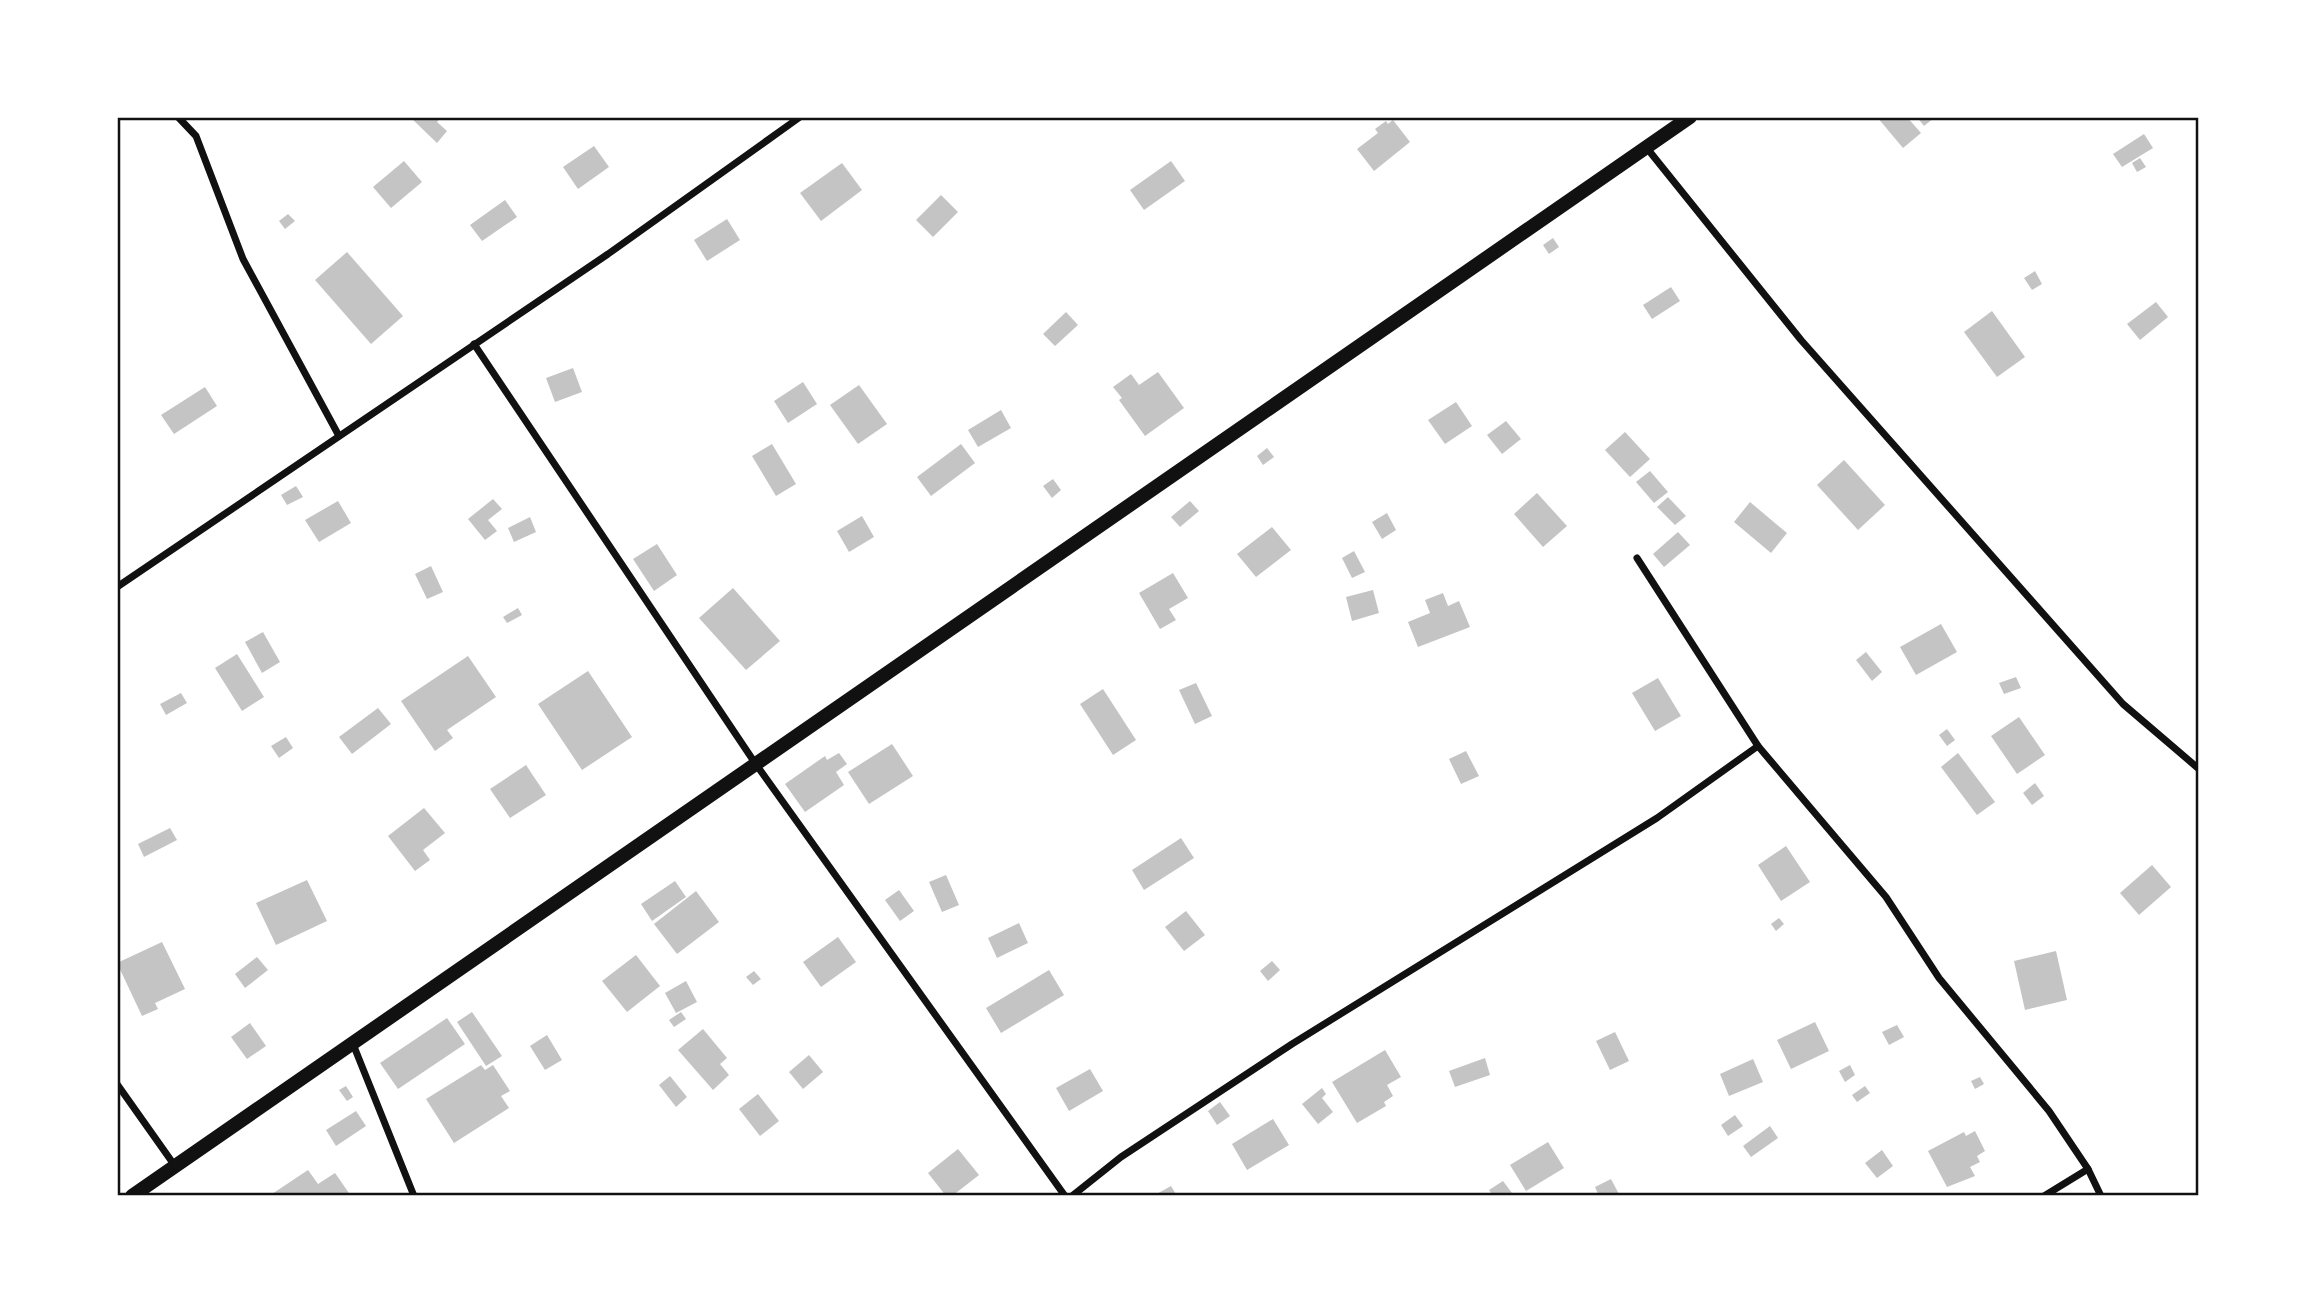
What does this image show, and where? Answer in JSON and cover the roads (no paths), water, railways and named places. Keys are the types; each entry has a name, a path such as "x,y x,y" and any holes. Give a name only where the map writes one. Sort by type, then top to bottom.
{"main road":[{"path":"132,1196 1690,117"}],"street":[{"path":"178,117 196,136 243,259 339,436"},
{"path":"117,587 608,254 800,117"},
{"path":"1646,148 1801,340 2123,704 2199,769"},
{"path":"474,344 755,763 1065,1196"},
{"path":"1637,558 1758,747 1886,897 1940,978 2049,1111 2088,1169 2101,1196"},
{"path":"1072,1196 1121,1157 1292,1044 1657,818 1758,747"},
{"path":"353,1043 414,1196"},
{"path":"117,1084 175,1166"},
{"path":"2044,1196 2088,1169"}]}
